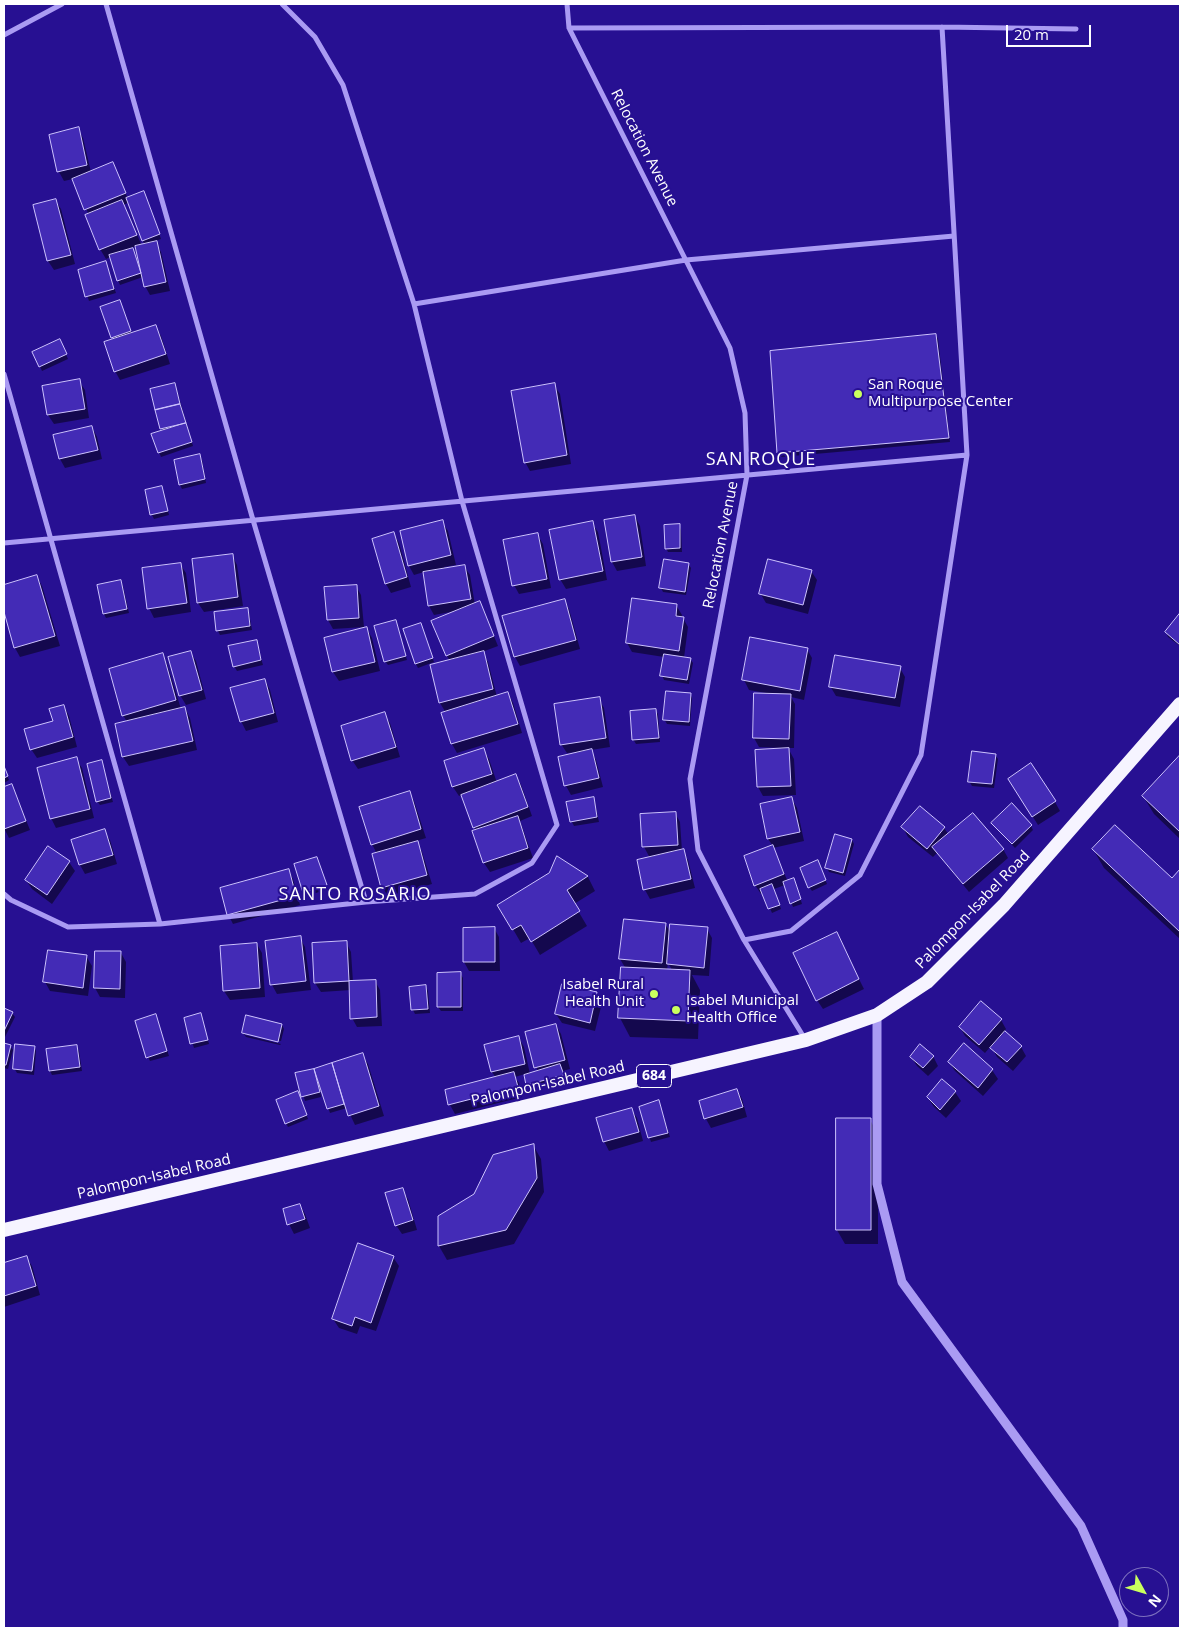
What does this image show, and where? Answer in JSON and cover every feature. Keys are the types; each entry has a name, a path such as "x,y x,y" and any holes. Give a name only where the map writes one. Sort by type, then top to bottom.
{"highway":[{"name":"Palompon-Isabel Road","path":"4,1230 806,1040 877,1015 927,982 1004,905 1180,704"}],"street":[{"path":"4,35 62,4"},
{"path":"106,4 253,520 366,902"},
{"path":"4,894 11,900 68,927 160,924 366,902 475,894 532,863 557,825 462,501 414,304 343,84 315,37 282,4"},
{"name":"Relocation Avenue","path":"567,4 570,28 730,348 745,413 747,475 690,779 698,850 744,940 806,1040"},
{"path":"744,940 791,931 860,875 921,755 967,455 942,27"},
{"path":"570,28 942,27 1076,29"},
{"path":"414,304 686,260 954,236"},
{"path":"4,374 160,924"},
{"path":"4,543 967,455"},
{"path":"877,1015 877,1184 902,1282 1081,1526 1123,1620 1123,1628"}],"building":[{"path":"79,127 87,165 57,172 49,135"},
{"path":"113,162 126,193 84,210 72,179"},
{"path":"144,191 160,234 142,241 126,198"},
{"path":"56,199 71,255 47,261 33,205"},
{"path":"122,200 137,235 99,250 85,215"},
{"path":"157,241 166,282 144,287 135,246"},
{"path":"133,248 141,273 117,281 109,255"},
{"path":"106,261 114,289 85,297 78,270"},
{"path":"120,300 131,331 111,338 100,307"},
{"path":"156,325 166,354 114,372 104,342"},
{"name":"San Roque Multipurpose Center","path":"936,334 949,438 777,453 770,351"},
{"path":"60,339 67,354 39,367 32,352"},
{"path":"80,379 85,409 47,415 42,386"},
{"path":"175,383 180,404 155,410 150,389"},
{"path":"555,383 567,455 524,463 511,391"},
{"path":"180,404 186,423 160,429 155,410"},
{"path":"186,423 192,442 158,453 151,434"},
{"path":"92,426 98,450 59,459 53,435"},
{"path":"200,454 205,479 179,485 174,460"},
{"path":"162,486 168,511 150,515 145,490"},
{"path":"635,515 642,557 611,562 604,520"},
{"path":"443,520 451,555 408,566 400,531"},
{"path":"593,521 603,571 559,580 549,530"},
{"path":"680,524 680,548 665,549 664,525"},
{"path":"394,532 407,577 385,584 372,539"},
{"path":"538,533 547,579 512,586 503,540"},
{"path":"233,554 238,597 197,603 192,559"},
{"path":"664,559 689,563 685,592 659,588"},
{"path":"768,559 812,570 803,605 759,594"},
{"path":"181,563 187,603 147,609 142,568"},
{"path":"465,565 471,599 428,606 423,572"},
{"path":"37,575 55,636 14,648 4,612 4,585"},
{"path":"121,580 127,609 103,614 97,585"},
{"path":"357,585 359,618 327,620 324,587"},
{"path":"632,598 677,604 676,616 684,617 679,651 626,643"},
{"path":"565,599 576,640 514,657 502,616"},
{"path":"480,601 494,636 446,656 431,621"},
{"path":"248,608 250,626 216,631 214,612"},
{"path":"1180,613 1180,645 1165,632"},
{"path":"396,620 406,656 384,662 374,626"},
{"path":"421,623 433,658 415,664 403,629"},
{"path":"367,627 375,662 332,672 324,638"},
{"path":"750,637 808,648 800,691 742,680"},
{"path":"257,640 261,660 233,667 228,646"},
{"path":"191,651 202,690 179,696 168,657"},
{"path":"484,651 493,689 439,703 430,665"},
{"path":"163,653 176,700 122,716 109,669"},
{"path":"664,654 691,658 687,680 660,676"},
{"path":"835,655 901,666 895,698 829,687"},
{"path":"265,679 274,713 240,722 230,688"},
{"path":"666,691 691,693 689,722 663,720"},
{"path":"508,692 518,724 451,744 441,713"},
{"path":"754,693 791,694 789,739 753,738"},
{"path":"600,697 606,738 560,745 554,704"},
{"path":"64,705 73,737 30,750 24,729 53,721 49,709"},
{"path":"185,707 193,741 122,757 115,724"},
{"path":"656,709 659,738 632,740 630,711"},
{"path":"385,712 396,747 351,761 341,726"},
{"path":"484,748 492,774 452,787 444,761"},
{"path":"789,748 791,786 757,787 755,750"},
{"path":"592,749 599,778 564,786 558,757"},
{"path":"972,751 996,754 992,784 968,782"},
{"path":"1180,755 1180,832 1142,796"},
{"path":"77,757 90,809 50,819 37,768"},
{"path":"102,760 111,798 96,802 87,764"},
{"path":"1031,763 1056,801 1032,817 1008,779"},
{"path":"4,766 8,776 4,778"},
{"path":"516,774 528,807 473,828 461,795"},
{"path":"12,784 26,821 4,829 4,787"},
{"path":"410,791 421,829 371,845 359,807"},
{"path":"594,797 597,817 570,822 566,802"},
{"path":"792,797 800,832 767,839 760,804"},
{"path":"1012,803 1032,825 1012,844 991,823"},
{"path":"920,806 945,827 927,849 901,827"},
{"path":"676,812 678,845 642,847 640,814"},
{"path":"973,813 1004,849 963,884 932,847"},
{"path":"518,816 528,848 483,863 472,831"},
{"path":"1115,825 1172,878 1180,869 1180,932 1092,849"},
{"path":"105,829 113,855 79,865 71,840"},
{"path":"835,834 852,839 843,873 825,868"},
{"path":"418,841 427,875 381,888 372,854"},
{"path":"773,845 784,874 754,886 744,856"},
{"path":"48,846 70,861 47,895 25,880"},
{"path":"684,849 691,879 643,890 637,860"},
{"path":"557,856 588,876 567,890 580,911 531,942 521,925 512,930 497,905 549,873"},
{"path":"317,857 327,885 303,893 294,864"},
{"path":"818,860 826,880 808,888 800,868"},
{"path":"289,869 296,896 227,915 220,888"},
{"path":"794,878 801,899 790,904 783,882"},
{"path":"772,884 780,905 768,909 760,889"},
{"path":"624,919 666,923 662,963 619,959"},
{"path":"670,924 708,927 704,968 667,964"},
{"path":"495,927 495,962 463,962 463,928"},
{"path":"837,932 859,979 816,1001 793,953"},
{"path":"301,936 306,981 270,985 265,941"},
{"path":"347,941 349,981 314,983 312,943"},
{"path":"257,943 260,988 223,991 220,946"},
{"path":"48,950 87,955 83,988 43,982"},
{"path":"95,951 121,951 120,989 94,988"},
{"name":"Isabel Rural Health Unit","path":"621,967 690,970 688,1021 618,1018"},
{"path":"461,972 461,1007 437,1007 437,973"},
{"path":"376,980 377,1017 350,1019 349,981"},
{"path":"562,984 597,992 590,1023 555,1014"},
{"path":"426,985 428,1009 411,1010 409,987"},
{"path":"981,1001 1002,1019 979,1045 959,1027"},
{"path":"4,1008 13,1012 4,1031"},
{"path":"201,1013 208,1040 190,1044 184,1018"},
{"path":"156,1014 167,1051 146,1058 135,1021"},
{"path":"246,1015 282,1024 278,1042 242,1033"},
{"path":"556,1024 565,1060 534,1068 525,1032"},
{"path":"1005,1031 1022,1046 1007,1062 990,1048"},
{"path":"519,1036 525,1064 491,1072 484,1045"},
{"path":"4,1043 11,1045 6,1065 4,1065"},
{"path":"964,1043 993,1069 978,1088 948,1062"},
{"path":"15,1044 35,1046 32,1071 13,1069"},
{"path":"920,1044 934,1056 923,1068 910,1057"},
{"path":"77,1045 80,1067 49,1071 46,1049"},
{"path":"363,1053 379,1106 348,1116 332,1063"},
{"path":"332,1063 344,1104 327,1109 314,1069"},
{"path":"560,1064 564,1075 526,1085 524,1075"},
{"path":"314,1069 320,1092 301,1097 295,1073"},
{"path":"514,1072 518,1087 448,1105 445,1090"},
{"path":"942,1079 956,1091 940,1110 927,1097"},
{"path":"737,1089 743,1107 704,1119 699,1101"},
{"path":"298,1091 307,1115 285,1124 276,1100"},
{"path":"659,1100 668,1133 648,1138 639,1107"},
{"path":"632,1108 639,1132 603,1142 596,1118"},
{"path":"836,1118 871,1118 871,1230 836,1230"},
{"path":"534,1144 537,1178 506,1230 438,1246 438,1216 474,1194 493,1155"},
{"path":"403,1188 413,1220 395,1226 385,1193"},
{"path":"300,1204 305,1219 287,1225 283,1209"},
{"path":"358,1243 394,1256 371,1323 355,1317 352,1326 332,1319"},
{"path":"27,1256 36,1286 4,1296 4,1263"}],"place":[{"name":"San Roque Multipurpose Center","path":"858,394"},
{"name":"Isabel Rural Health Unit","path":"654,994"},
{"name":"Isabel Municipal Health Office","path":"676,1010"}],"district":[{"name":"SAN ROQUE","path":"761,460"},
{"name":"SANTO ROSARIO","path":"355,895"}]}
